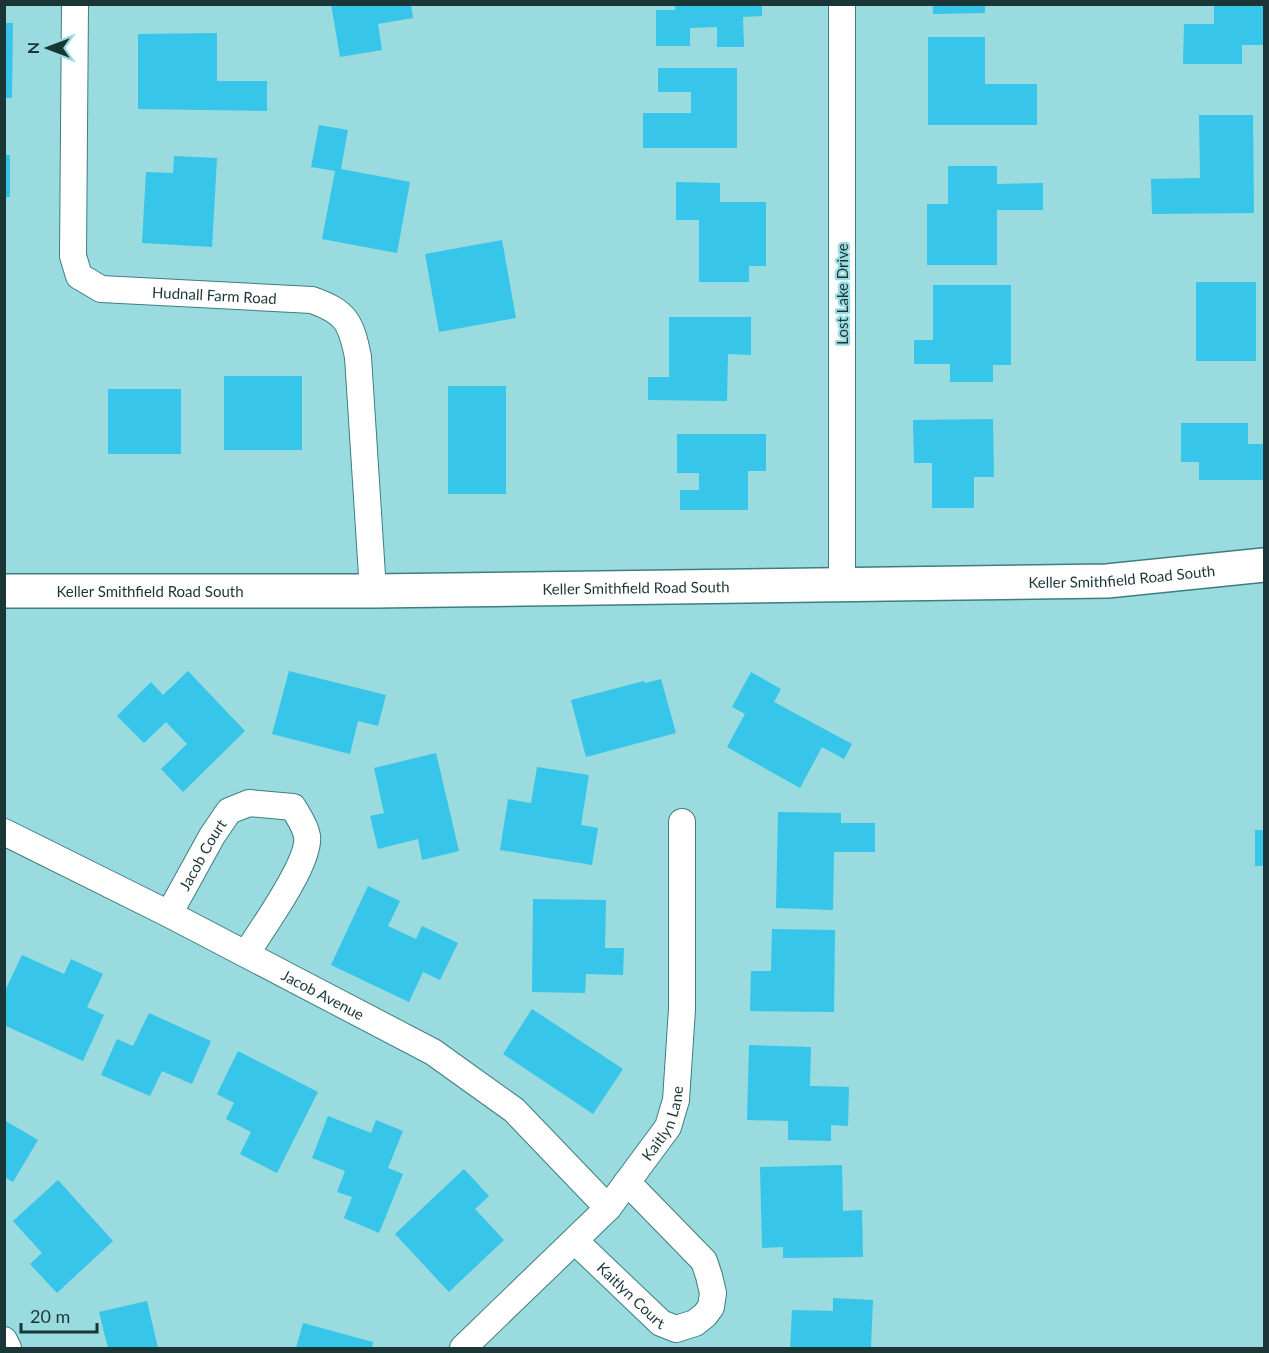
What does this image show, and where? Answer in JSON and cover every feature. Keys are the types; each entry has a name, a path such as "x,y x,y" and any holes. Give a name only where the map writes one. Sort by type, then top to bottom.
{"main road":[{"name":"Keller Smithfield Road South","path":"4,591 373,591 1107,581 1264,565"}],"street":[{"name":"Hudnall Farm Road","path":"75,4 73,256 79,276 101,289 312,300 336,309 353,333 358,357 373,591"},
{"name":"Lost Lake Drive","path":"842,4 842,584"},
{"name":"Jacob Court","path":"169,914 212,836 229,811 249,803 293,807 307,837 305,852 287,891 246,954"},
{"name":"Kaitlyn Lane","path":"463,1348 608,1208 668,1127 676,1100 682,1009 682,822"},
{"name":"Jacob Avenue","path":"4,832 169,914 433,1052 514,1110 608,1208"},
{"name":"Kaitlyn Court","path":"574,1241 661,1323 676,1329 695,1323 705,1315 711,1308 713,1293 704,1261 627,1182"},
{"path":"4,1340 8,1348"}],"building":[{"path":"331,4 411,4 413,18 378,24 382,50 340,57"},
{"path":"675,4 762,4 762,16 743,17 744,47 717,47 717,27 690,28 690,46 656,46 656,10 675,10"},
{"path":"933,4 985,4 985,13 933,14"},
{"path":"1214,4 1264,4 1264,45 1242,45 1242,64 1183,64 1184,24 1214,24"},
{"path":"4,23 13,23 12,98 4,98"},
{"path":"217,33 217,81 267,81 267,111 138,109 138,34"},
{"path":"928,37 985,37 985,84 1037,84 1037,125 928,125"},
{"path":"658,68 737,68 737,148 643,148 643,113 691,113 691,92 658,92"},
{"path":"1199,115 1253,115 1254,213 1152,214 1151,179 1200,178"},
{"path":"319,125 348,130 341,169 410,182 397,253 322,239 335,171 311,167"},
{"path":"4,155 10,155 10,197 4,197"},
{"path":"174,156 217,158 212,247 142,243 146,172 173,173"},
{"path":"948,166 997,166 997,184 1043,183 1043,210 997,210 997,265 927,265 927,204 948,204"},
{"path":"676,182 720,183 720,202 766,202 766,266 749,266 749,282 699,282 699,220 676,220"},
{"path":"502,240 516,318 439,332 425,254"},
{"path":"1196,282 1256,282 1256,361 1196,361"},
{"path":"933,285 1011,285 1011,365 993,365 993,382 950,382 950,364 914,364 914,340 933,340"},
{"path":"669,317 751,317 751,355 728,354 727,401 648,400 648,377 669,377"},
{"path":"224,376 302,376 302,450 224,450"},
{"path":"448,386 506,386 506,494 448,494"},
{"path":"108,389 181,389 181,454 108,454"},
{"path":"993,419 994,477 974,477 974,508 932,508 932,463 914,463 913,420"},
{"path":"1181,423 1248,423 1248,444 1264,444 1264,480 1199,480 1199,462 1181,462"},
{"path":"677,434 766,434 766,471 748,471 748,510 680,510 680,490 699,490 699,473 677,473"},
{"path":"188,671 245,731 183,792 161,769 187,744 166,722 144,743 117,716 151,682 163,695"},
{"path":"289,671 386,695 378,726 358,721 350,754 272,734"},
{"path":"751,672 781,689 774,702 852,744 844,759 822,747 800,788 727,747 745,714 732,707"},
{"path":"661,679 676,733 586,757 571,700 644,681 645,683"},
{"path":"436,753 459,851 422,860 418,839 378,849 370,816 384,813 374,768"},
{"path":"537,767 589,775 581,825 598,828 592,865 500,850 508,799 531,803"},
{"path":"778,812 841,813 841,823 875,823 875,852 834,852 833,910 776,908"},
{"path":"1255,830 1264,830 1264,866 1255,866"},
{"path":"368,886 400,901 388,926 416,939 422,926 458,943 440,980 423,972 409,1002 331,965"},
{"path":"533,899 606,900 605,948 624,948 623,975 586,974 585,993 532,992"},
{"path":"772,929 835,930 834,1012 750,1011 751,971 771,971"},
{"path":"22,955 64,974 71,959 103,974 87,1007 104,1015 83,1061 4,1025 4,993"},
{"path":"532,1009 623,1069 593,1114 503,1054"},
{"path":"149,1013 211,1041 192,1084 162,1071 150,1096 101,1075 117,1039 133,1046"},
{"path":"749,1045 811,1047 810,1086 849,1087 848,1126 831,1125 831,1141 788,1140 788,1121 747,1120"},
{"path":"238,1051 318,1092 277,1173 240,1154 251,1132 226,1119 234,1103 217,1094"},
{"path":"328,1116 371,1133 376,1120 403,1131 388,1168 403,1174 379,1233 344,1218 352,1197 337,1192 345,1171 312,1158"},
{"path":"4,1120 38,1140 13,1182 4,1177"},
{"path":"842,1165 843,1211 862,1210 863,1257 783,1258 783,1247 762,1248 760,1167"},
{"path":"464,1169 489,1196 475,1209 504,1240 449,1292 395,1234"},
{"path":"58,1180 113,1241 57,1293 30,1264 42,1253 13,1221"},
{"path":"833,1298 873,1300 871,1347 790,1348 792,1310 833,1311"},
{"path":"147,1301 158,1348 108,1348 99,1312"},
{"path":"303,1323 373,1342 372,1348 296,1348"}]}
